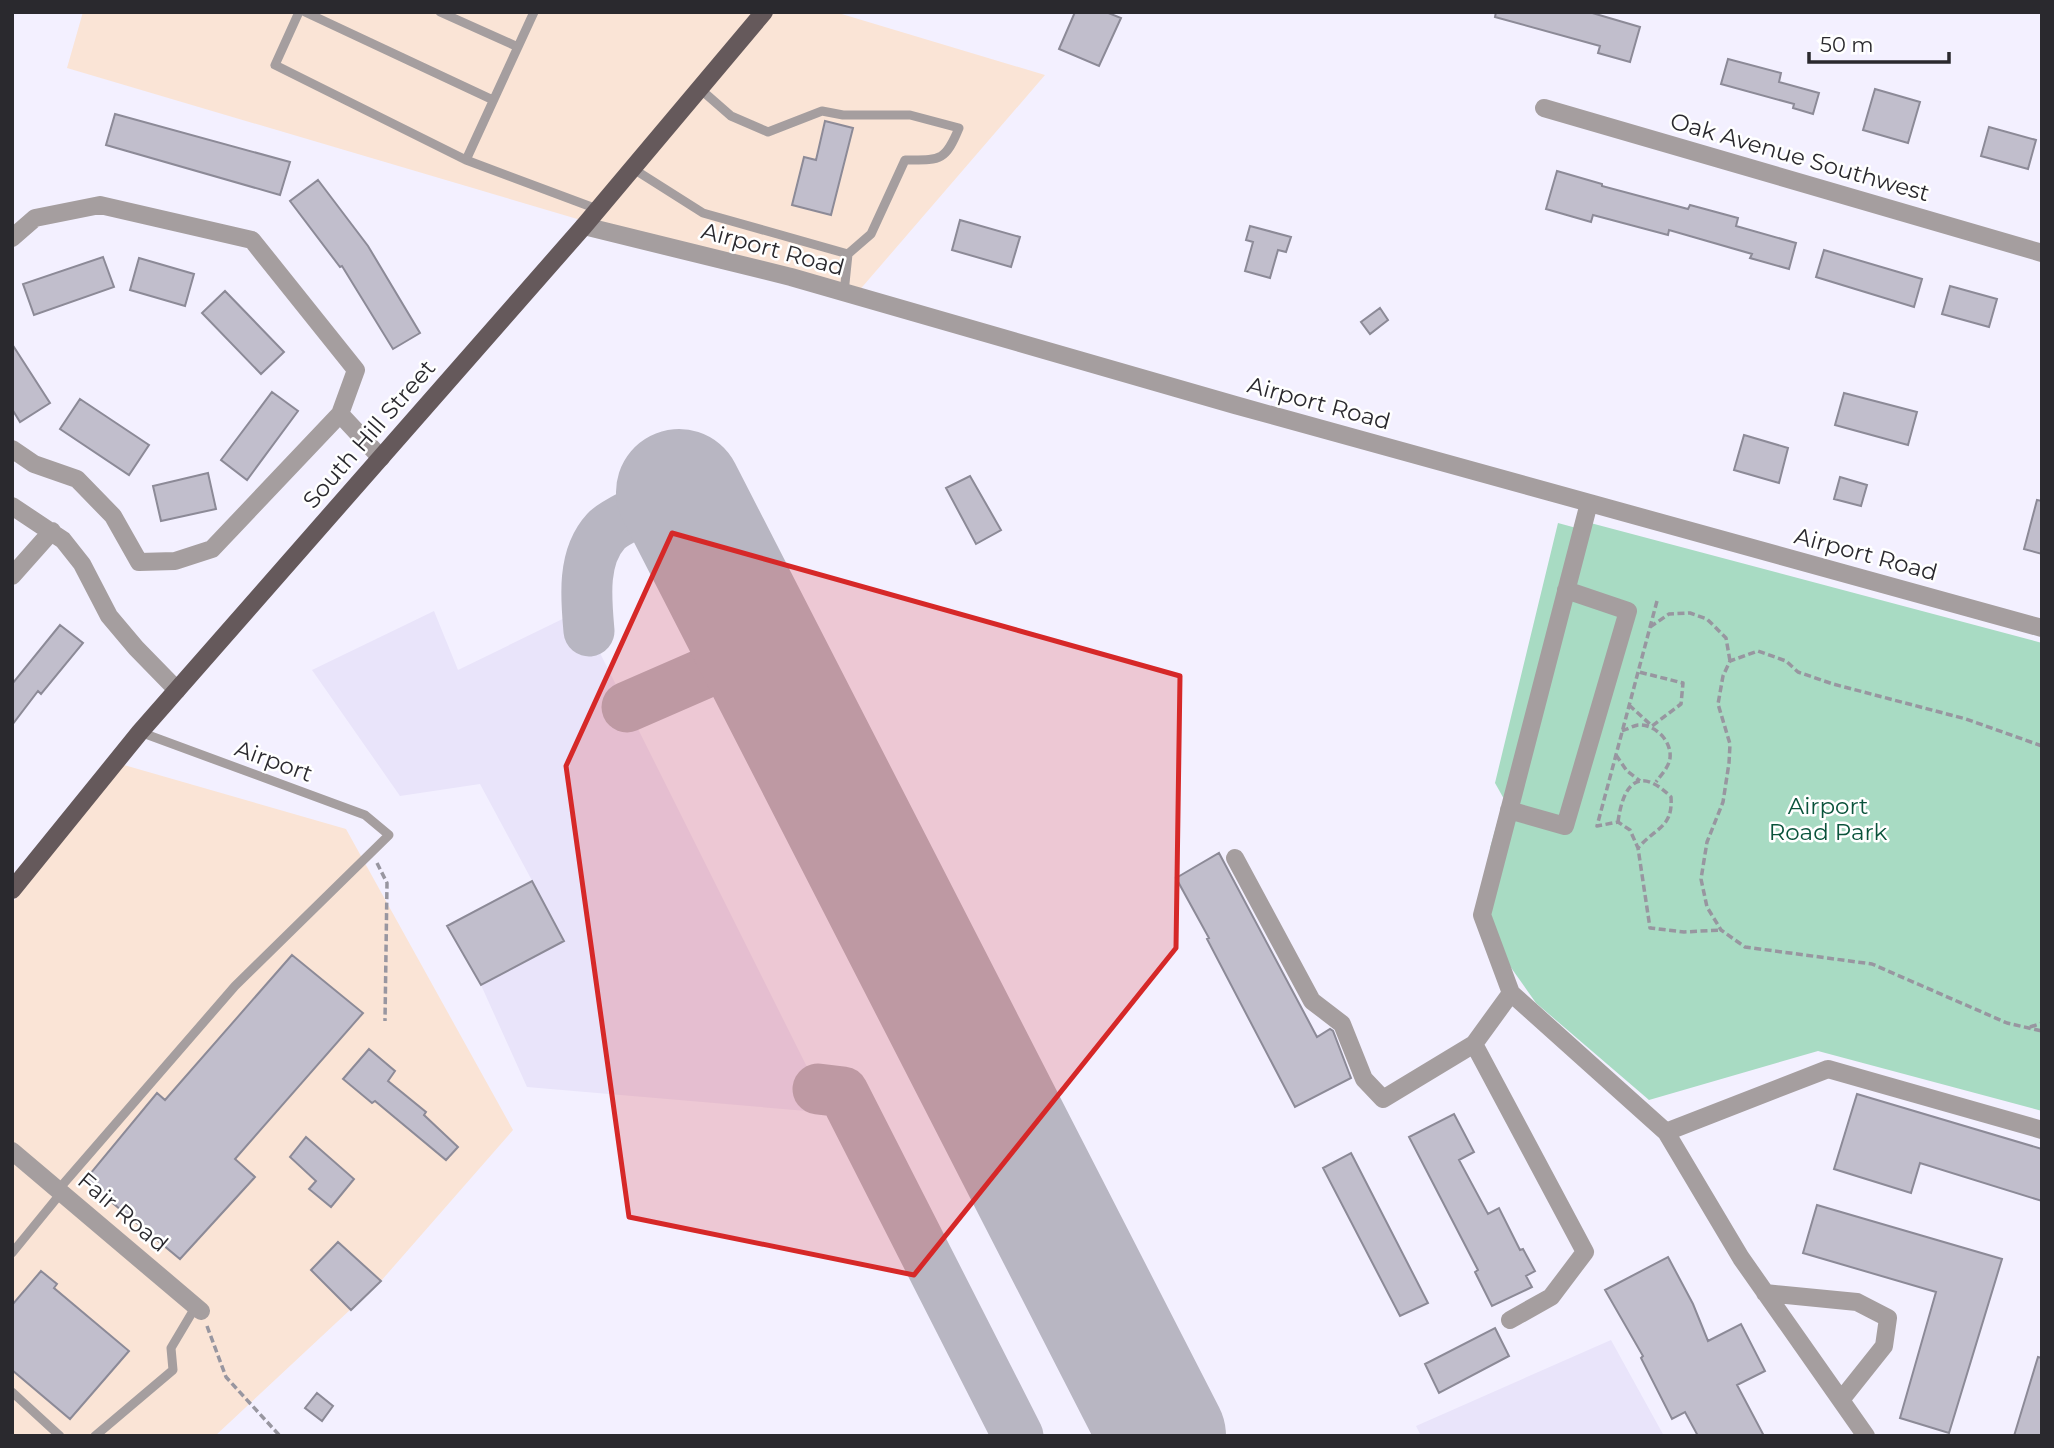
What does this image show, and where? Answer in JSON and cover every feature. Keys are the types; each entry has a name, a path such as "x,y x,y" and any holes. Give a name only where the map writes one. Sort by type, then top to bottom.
{"main road":[{"name":"South Hill Street","path":"12,890 140,732 584,226 764,12"}],"street":[{"name":"Oak Avenue Southwest","path":"1544,108 2042,253"},
{"path":"12,238 35,218 100,205 252,240 356,370 340,414 212,549 175,561 139,562 113,516 77,479 34,464 12,449"},
{"name":"Airport Road","path":"584,226 844,293 1235,405 2042,628"},
{"path":"340,414 381,457"},
{"path":"1589,503 1482,915 1511,993 1666,1132 1741,1258 1866,1436"},
{"path":"12,506 63,540 82,564 97,598 122,633 177,690"},
{"path":"12,576 52,531"},
{"path":"1509,810 1565,826 1628,611 1566,590"},
{"path":"1235,859 1312,1001 1342,1024 1364,1079 1383,1099 1474,1044 1511,993"},
{"path":"1474,1044 1585,1252 1550,1297 1510,1320"},
{"path":"1666,1132 1828,1069 2042,1130"},
{"name":"Fair Road","path":"12,1151 199,1308"},
{"path":"1765,1293 1857,1302 1888,1318 1884,1346 1841,1400"}],"lane":[{"path":"299,12 275,65 466,160 597,209"},
{"path":"305,12 494,100"},
{"path":"440,12 518,47"},
{"path":"466,160 534,12"},
{"path":"699,88 732,116 768,132 822,111 843,115 910,115 959,128 951,148 936,160 905,160 872,234 848,254 844,293"},
{"path":"632,169 703,213 848,254"},
{"name":"Airport","path":"140,732 365,815 388,835 372,852"},
{"path":"12,1253 60,1191 235,986 372,852"},
{"path":"95,1436 173,1370 171,1348 199,1308"},
{"path":"12,1392 60,1436"}],"path":[{"path":"1657,601 1597,826 1618,822 1630,830 1639,848 1650,928 1684,932 1721,930"},
{"path":"1650,627 1669,614 1690,612 1707,619 1726,638 1730,661 1723,676 1718,704 1730,744 1729,763 1723,802 1707,842 1701,879 1707,907 1721,930 1745,947 1872,964 2007,1023 2042,1031"},
{"path":"1730,661 1758,651 1786,661 1798,672 1833,684 1966,719 2042,746"},
{"path":"1622,731 1637,725 1651,726 1681,704 1683,683 1638,671"},
{"path":"1629,705 1666,740 1671,756 1656,782"},
{"path":"1616,755 1627,771 1640,781 1656,782 1671,797 1672,813 1664,826 1649,835 1639,848"},
{"path":"1618,822 1620,804 1626,790 1640,781"},
{"path":"372,852 387,883 385,1021"},
{"path":"2028,1027 2042,1023"},
{"path":"199,1308 226,1377 280,1436"}],"highlighted area":[{"path":"672,533 1180,676 1176,948 914,1275 629,1217 566,766"}],"shaded area":[{"path":"83,12 835,12 1045,75 851,300 67,68"},
{"path":"434,611 458,670 579,611 830,1113 527,1087 481,985 564,940 480,784 400,796 312,670"},
{"path":"124,765 346,829 513,1130 381,1281 215,1436 12,1436 12,903"},
{"path":"1611,1340 1664,1436 1421,1436 1416,1426"}],"green space":[{"name":"Airport Road Park","path":"1583,521 2042,643 2042,1111 1818,1051 1649,1100 1536,1003 1490,938 1490,848 1504,799 1495,783 1558,523 1580,529"}],"building":[{"path":"1075,12 1106,12 1121,18 1099,66 1059,49"},
{"path":"1496,12 1589,12 1640,27 1630,62 1598,53 1600,46 1495,17"},
{"path":"1728,59 1781,73 1779,82 1819,93 1813,114 1793,108 1794,104 1721,84"},
{"path":"1875,89 1920,102 1908,143 1863,130"},
{"path":"115,114 290,162 280,195 106,145"},
{"path":"825,121 853,128 831,215 792,205 804,157 816,160"},
{"path":"1989,127 2036,140 2028,169 1981,156"},
{"path":"1557,171 1688,209 1690,205 1738,218 1736,226 1796,243 1789,269 1750,258 1752,254 1669,230 1668,235 1593,215 1591,222 1546,209"},
{"path":"318,180 368,246 420,333 393,349 342,266 340,267 290,201"},
{"path":"960,220 1020,237 1011,267 952,250"},
{"path":"1250,226 1291,237 1286,252 1278,250 1270,278 1245,271 1253,242 1246,240"},
{"path":"1824,250 1922,279 1914,307 1816,277"},
{"path":"103,257 114,287 34,315 23,284"},
{"path":"139,258 194,274 185,306 130,290"},
{"path":"1950,286 1997,299 1989,327 1942,314"},
{"path":"225,291 284,352 261,374 202,313"},
{"path":"1380,308 1388,320 1370,334 1361,322"},
{"path":"12,344 50,403 20,422 12,409"},
{"path":"272,392 298,411 247,480 221,460"},
{"path":"1844,393 1917,412 1908,445 1835,425"},
{"path":"80,399 149,445 129,475 60,429"},
{"path":"1744,435 1788,448 1779,483 1734,470"},
{"path":"208,473 216,509 161,521 153,486"},
{"path":"970,476 1001,530 976,544 946,488"},
{"path":"1840,477 1867,485 1861,506 1834,499"},
{"path":"2037,500 2042,501 2042,554 2024,549"},
{"path":"60,625 83,643 41,694 38,691 12,725 12,684"},
{"path":"1219,853 1317,1037 1330,1029 1333,1031 1351,1078 1295,1107 1176,878"},
{"path":"532,881 564,941 481,985 447,926"},
{"path":"292,955 363,1013 235,1159 255,1177 180,1259 85,1180 157,1093 165,1100"},
{"path":"369,1049 395,1071 388,1081 426,1112 424,1115 458,1147 446,1160 375,1101 372,1103 343,1079"},
{"path":"1857,1094 2042,1149 2042,1201 1920,1163 1911,1193 1834,1169"},
{"path":"1454,1114 1474,1152 1459,1160 1488,1214 1499,1208 1520,1250 1523,1249 1535,1271 1526,1276 1532,1287 1492,1306 1475,1272 1478,1270 1409,1137"},
{"path":"306,1137 354,1179 331,1207 309,1189 316,1181 290,1157"},
{"path":"1351,1153 1428,1303 1400,1316 1323,1168"},
{"path":"1817,1205 2002,1259 1949,1433 1900,1418 1936,1292 1803,1253"},
{"path":"338,1242 381,1281 351,1310 311,1270"},
{"path":"1668,1257 1693,1304 1708,1341 1741,1324 1765,1371 1737,1385 1764,1436 1698,1436 1685,1412 1672,1419 1641,1358 1643,1356 1605,1290"},
{"path":"41,1271 57,1284 54,1288 129,1351 70,1419 12,1370 12,1305"},
{"path":"1495,1328 1509,1356 1439,1393 1425,1364"},
{"path":"2038,1357 2042,1358 2042,1436 2014,1436"},
{"path":"317,1393 333,1406 322,1421 305,1408"}],"taxiway":[{"path":"589,631 587,578 598,541 619,522 679,492"},
{"path":"627,707 760,649"},
{"path":"818,1089 843,1092 1018,1436"}],"runway":[{"path":"679,492 1163,1436"}]}
